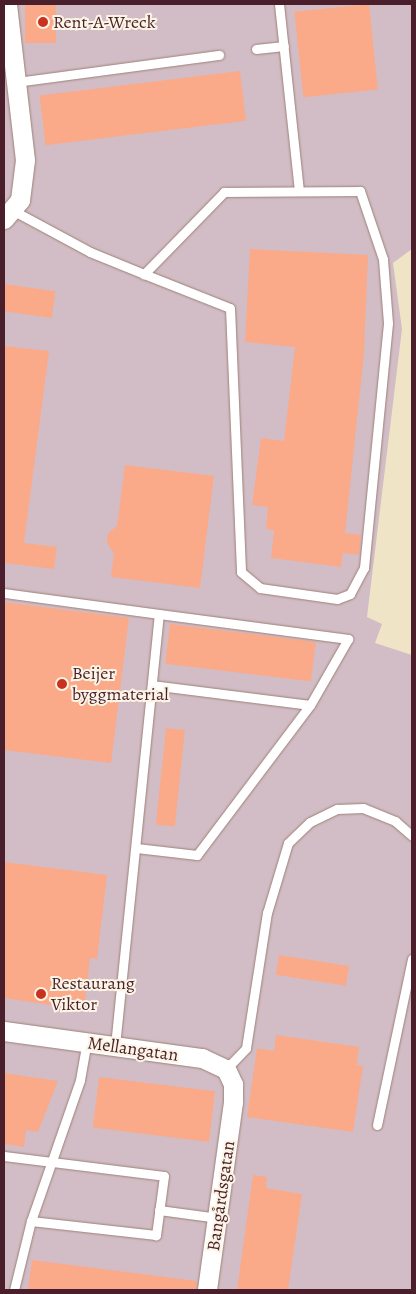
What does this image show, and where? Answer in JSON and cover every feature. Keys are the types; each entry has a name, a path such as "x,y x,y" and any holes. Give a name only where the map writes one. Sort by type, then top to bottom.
{"street":[{"path":"7,4 25,160 9,215"},
{"name":"Mellangatan","path":"4,1031 202,1058 226,1069"},
{"name":"Bangårdsgatan","path":"208,1290 233,1102 233,1084 226,1069"}],"lane":[{"path":"279,4 299,192"},
{"path":"256,49 284,46"},
{"path":"16,82 220,55"},
{"path":"9,215 90,252 144,274 230,308 241,572 260,588 337,599 350,594 364,568 388,323 383,259 360,191 224,192 144,274"},
{"path":"4,593 348,639 310,705 197,855 136,848"},
{"path":"115,1046 159,614"},
{"path":"152,685 310,705"},
{"path":"226,1069 246,1048 267,913 288,843 310,822 337,809 363,808 395,821 412,836"},
{"path":"377,1125 412,959"},
{"path":"14,1290 31,1221 80,1080 87,1042"},
{"path":"4,1156 164,1176 156,1235 31,1221"},
{"path":"159,1210 218,1218"}],"shaded area":[{"path":"4,4 412,4 412,249 393,263 402,329 367,617 382,624 375,643 412,655 412,1290 4,1290"}],"building":[{"name":"Rent-A-Wreck","path":"25,4 56,4 56,43 25,43"},
{"path":"369,4 378,90 303,97 294,12"},
{"path":"240,71 246,121 46,145 40,96"},
{"path":"250,249 368,255 364,354 345,533 361,535 359,555 343,553 341,567 271,558 274,530 266,529 268,507 252,505 261,438 284,441 295,347 245,342"},
{"path":"4,284 55,291 52,318 4,311"},
{"path":"4,346 49,351 24,543 57,547 54,569 4,563"},
{"path":"125,465 214,476 200,588 111,577 114,553 107,543 108,533 117,526"},
{"name":"Beijer byggmaterial","path":"4,602 129,618 111,763 4,750"},
{"path":"170,624 316,642 311,682 165,664"},
{"path":"166,728 185,730 175,826 156,824"},
{"path":"4,862 107,875 97,959 90,958 84,1010 4,998"},
{"path":"279,955 349,966 346,986 276,975"},
{"path":"276,1035 359,1047 357,1065 363,1066 353,1132 247,1117 257,1048 274,1051"},
{"path":"4,1073 58,1081 38,1132 26,1130 24,1147 4,1144"},
{"path":"99,1077 215,1091 209,1142 93,1128"},
{"path":"253,1175 267,1177 266,1188 302,1194 288,1290 237,1290"},
{"path":"32,1260 197,1281 196,1290 28,1290"}],"place":[{"name":"Rent-A-Wreck","path":"43,22"},
{"name":"Beijer byggmaterial","path":"62,684"},
{"name":"Restaurang Viktor","path":"41,994"}]}
